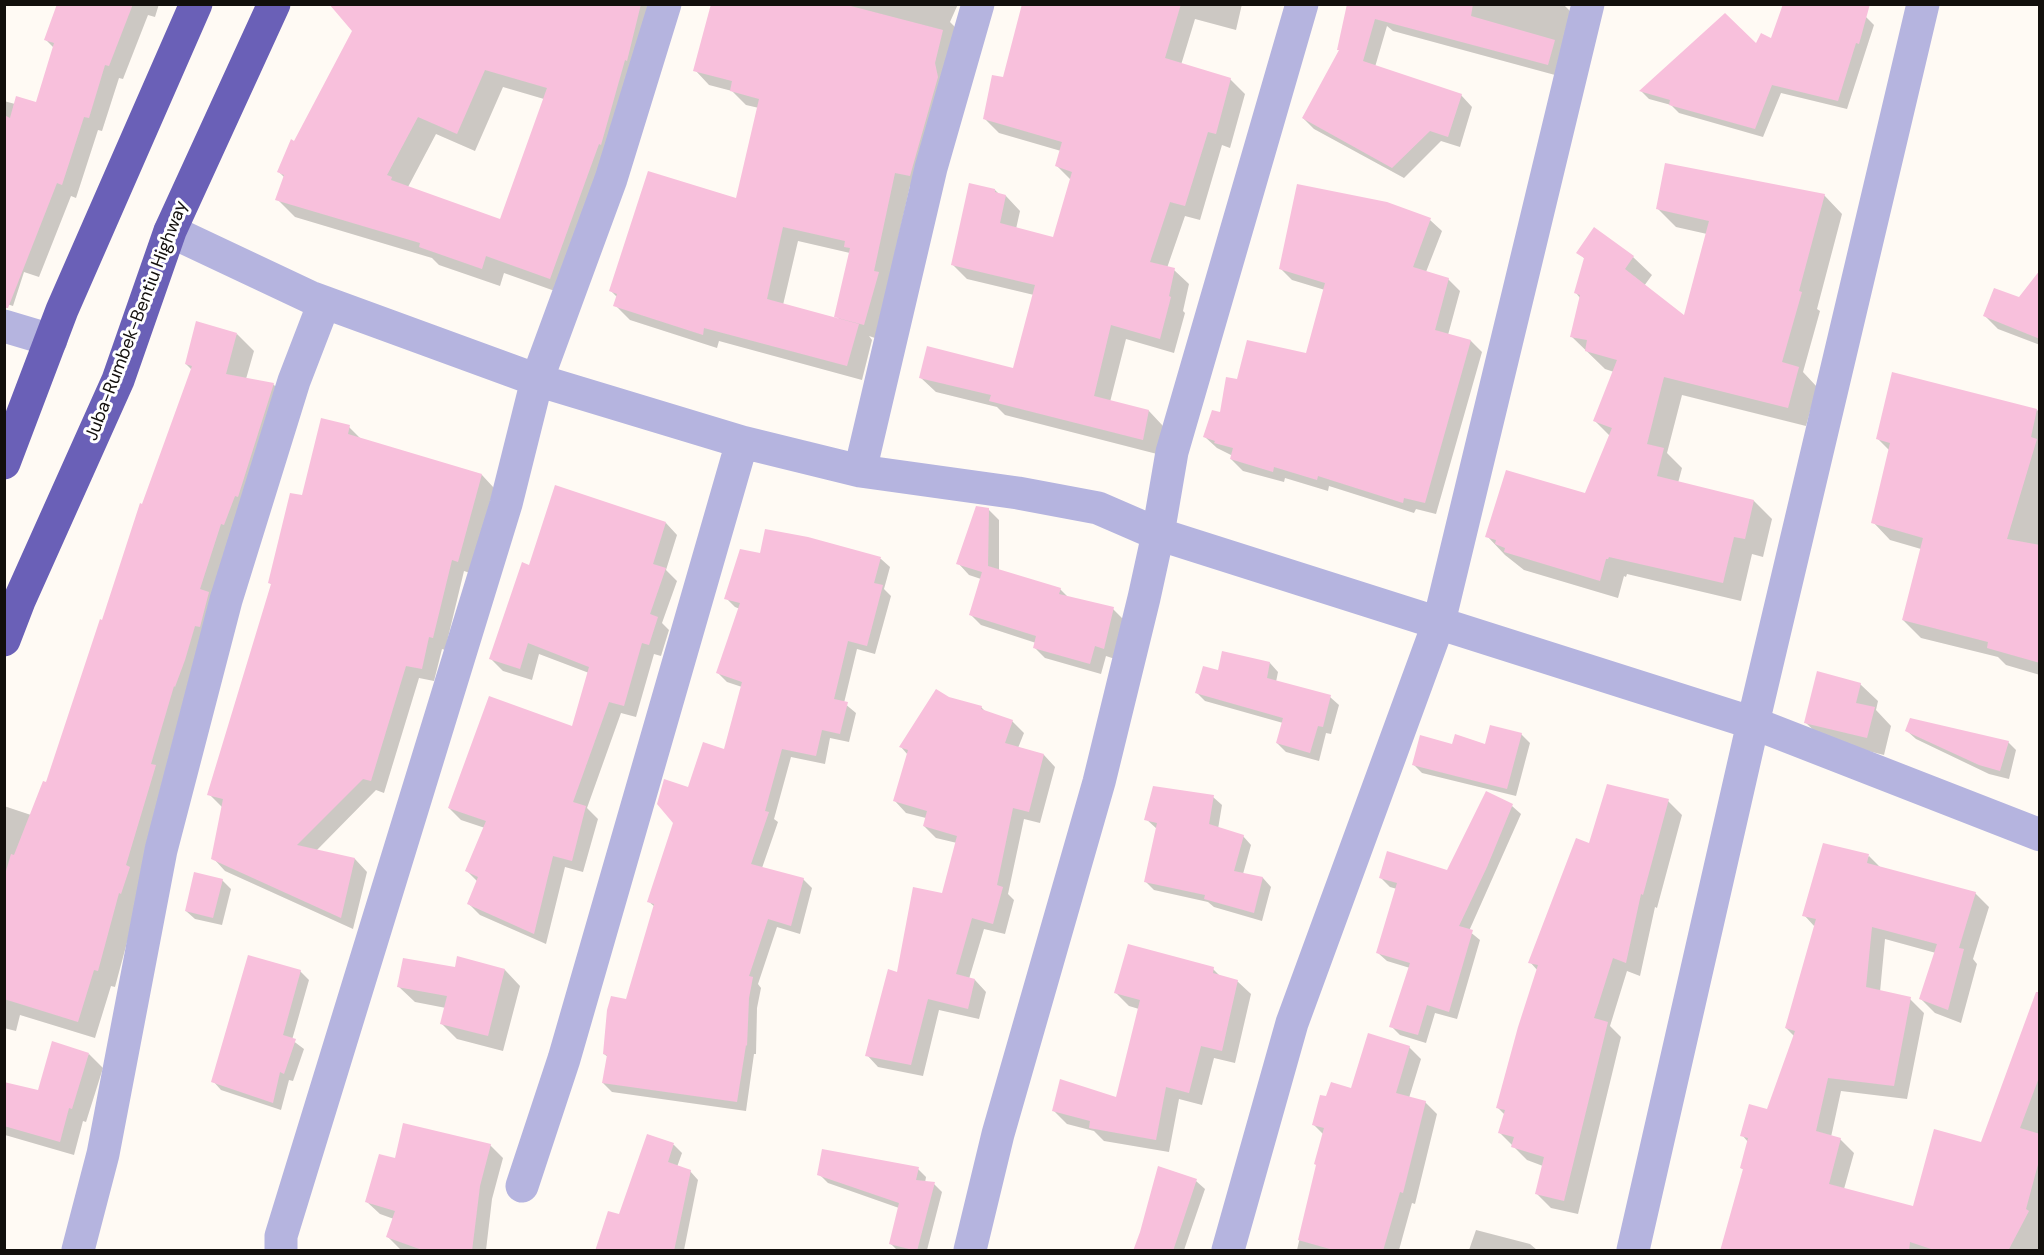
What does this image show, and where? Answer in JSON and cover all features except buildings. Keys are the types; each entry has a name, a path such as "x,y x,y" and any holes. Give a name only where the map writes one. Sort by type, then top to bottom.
{"highway":[{"path":"4,463 51,340 150,106 196,4"},
{"name":"Juba-Rumbek-Bentiu Highway","path":"4,640 19,601 118,380 170,231 274,4"}],"street":[{"path":"281,1251 280,1236 506,504 537,380 611,179 665,4"},
{"path":"860,471 931,168 978,4"},
{"path":"970,1251 998,1134 1099,782 1158,534 1172,452 1302,4"},
{"path":"1228,1251 1292,1023 1439,622 1588,4"},
{"path":"1633,1251 1753,723 1923,4"},
{"path":"170,231 324,303 537,380 742,442 860,471 1017,493 1098,508 1158,534 1753,723 2040,836"},
{"path":"78,1251 103,1154 167,827 226,600 294,381 324,303"},
{"path":"4,326 51,340"},
{"path":"522,1186 564,1059 742,442"}]}
